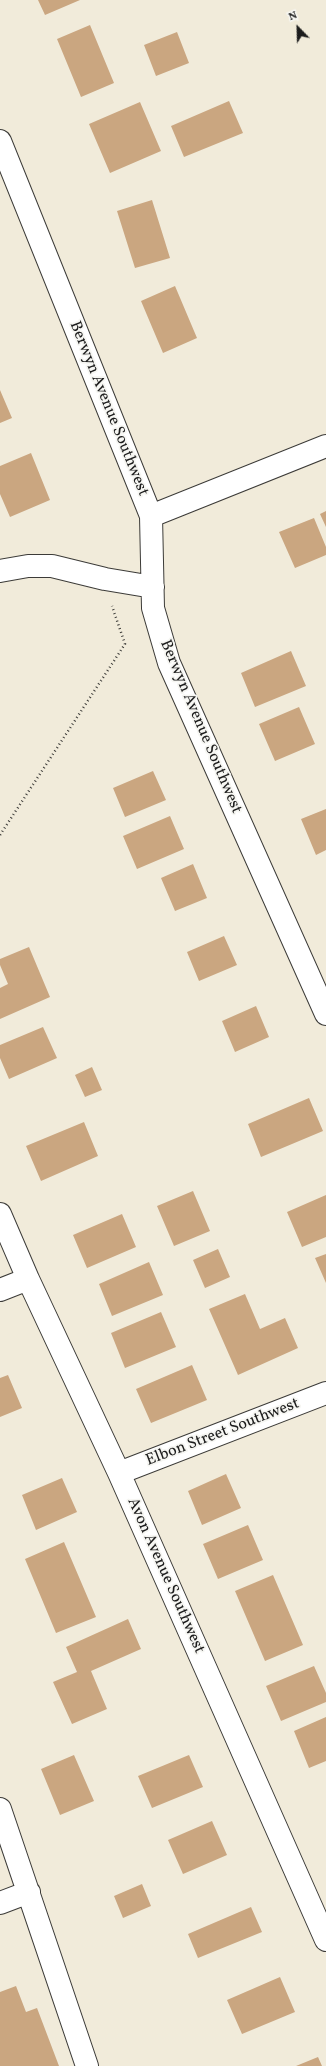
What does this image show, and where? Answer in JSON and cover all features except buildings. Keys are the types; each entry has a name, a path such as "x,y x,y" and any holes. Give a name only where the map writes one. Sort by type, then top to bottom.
{"street":[{"name":"Berwyn Avenue Southwest","path":"0,141 151,516 153,608 169,663 326,1014"},
{"path":"151,516 326,446"},
{"path":"0,571 28,566 52,566 105,579 152,586"},
{"name":"Avon Avenue Southwest","path":"0,1214 28,1279 119,1473 326,1940"},
{"path":"0,1290 28,1279"},
{"name":"Elbon Street Southwest","path":"119,1473 326,1393"},
{"path":"0,1809 87,2066"},
{"path":"0,1903 29,1892"}],"path":[{"path":"0,836 125,644 114,613 105,579"}]}
